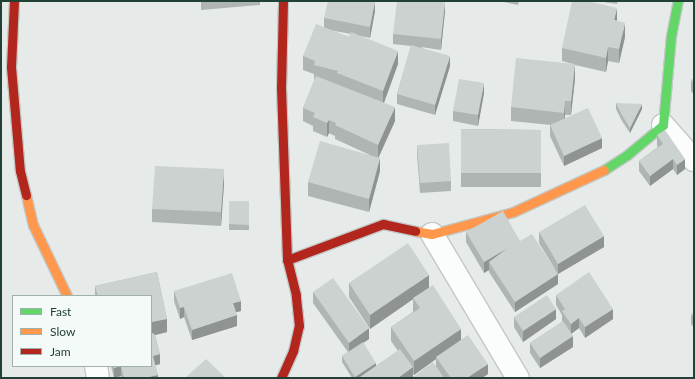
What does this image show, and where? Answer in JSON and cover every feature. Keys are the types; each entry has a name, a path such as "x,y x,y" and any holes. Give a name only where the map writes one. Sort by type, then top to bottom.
{"street":[{"path":"14,1 11,67 20,171 33,225 67,295"},
{"path":"281,378 293,351 299,326 296,295 287,260 281,102 283,1"},
{"path":"287,260 382,224 432,234 513,212 556,194 627,155 663,125 671,36 678,1"},
{"path":"663,125 694,160"},
{"path":"432,234 518,378"},
{"path":"96,367 98,378"}],"building":[{"path":"328,1 375,1 370,27 324,18"},
{"path":"397,1 445,1 441,39 393,34"},
{"path":"572,1 587,1 617,8 614,20 625,23 619,49 608,47 606,58 562,48"},
{"path":"316,24 349,37 351,32 398,51 383,91 337,73 338,71 314,65 315,61 303,56"},
{"path":"411,45 450,56 435,105 397,94"},
{"path":"516,58 575,64 571,101 565,101 564,113 511,107"},
{"path":"316,76 395,107 378,145 335,125 336,123 329,120 327,123 313,117 315,113 303,108"},
{"path":"459,79 484,83 478,115 453,111"},
{"path":"616,103 642,104 630,128 622,115"},
{"path":"588,108 602,138 564,156 550,125"},
{"path":"461,129 541,130 541,173 461,173"},
{"path":"665,130 685,159 677,165 673,159 650,176 639,161 663,144 657,135"},
{"path":"320,141 380,158 369,199 308,182"},
{"path":"449,143 451,181 420,183 417,145"},
{"path":"155,166 224,169 221,212 152,209"},
{"path":"229,201 249,201 249,225 229,224"},
{"path":"585,205 604,236 558,264 539,232"},
{"path":"503,211 520,241 532,234 558,274 515,302 489,262 508,248 484,262 466,232"},
{"path":"408,243 429,275 370,315 349,283"},
{"path":"157,272 167,319 152,322 152,295 98,295 95,286"},
{"path":"589,272 613,309 585,327 579,318 571,324 562,311 565,309 556,295"},
{"path":"232,273 241,301 233,303 237,315 192,330 184,307 180,308 174,291"},
{"path":"333,278 369,328 349,343 313,292"},
{"path":"433,285 461,329 414,361 391,327 420,308 413,298"},
{"path":"547,295 556,309 523,331 514,317"},
{"path":"563,321 573,336 540,358 530,343"},
{"path":"154,333 160,354 153,356 158,375 144,378 124,378 121,367 152,367 152,334"},
{"path":"468,335 488,364 467,378 462,378 461,376 459,378 451,378 436,357"},
{"path":"363,342 376,363 355,377 342,356"},
{"path":"400,349 413,367 398,378 360,378 360,377"},
{"path":"206,359 226,378 185,378"},
{"path":"433,362 444,378 412,378"}],"traffic: fast":[{"path":"604,170 627,155 663,125 671,36 678,1"}],"traffic: slow":[{"path":"415,231 432,234 513,212 604,170"},
{"path":"26,195 33,225 67,295"}],"traffic: jam":[{"path":"14,1 11,67 20,171 26,195"},
{"path":"283,1 281,87 287,260"},
{"path":"281,378 293,351 299,326 296,295 287,260 383,224 415,231"}]}
